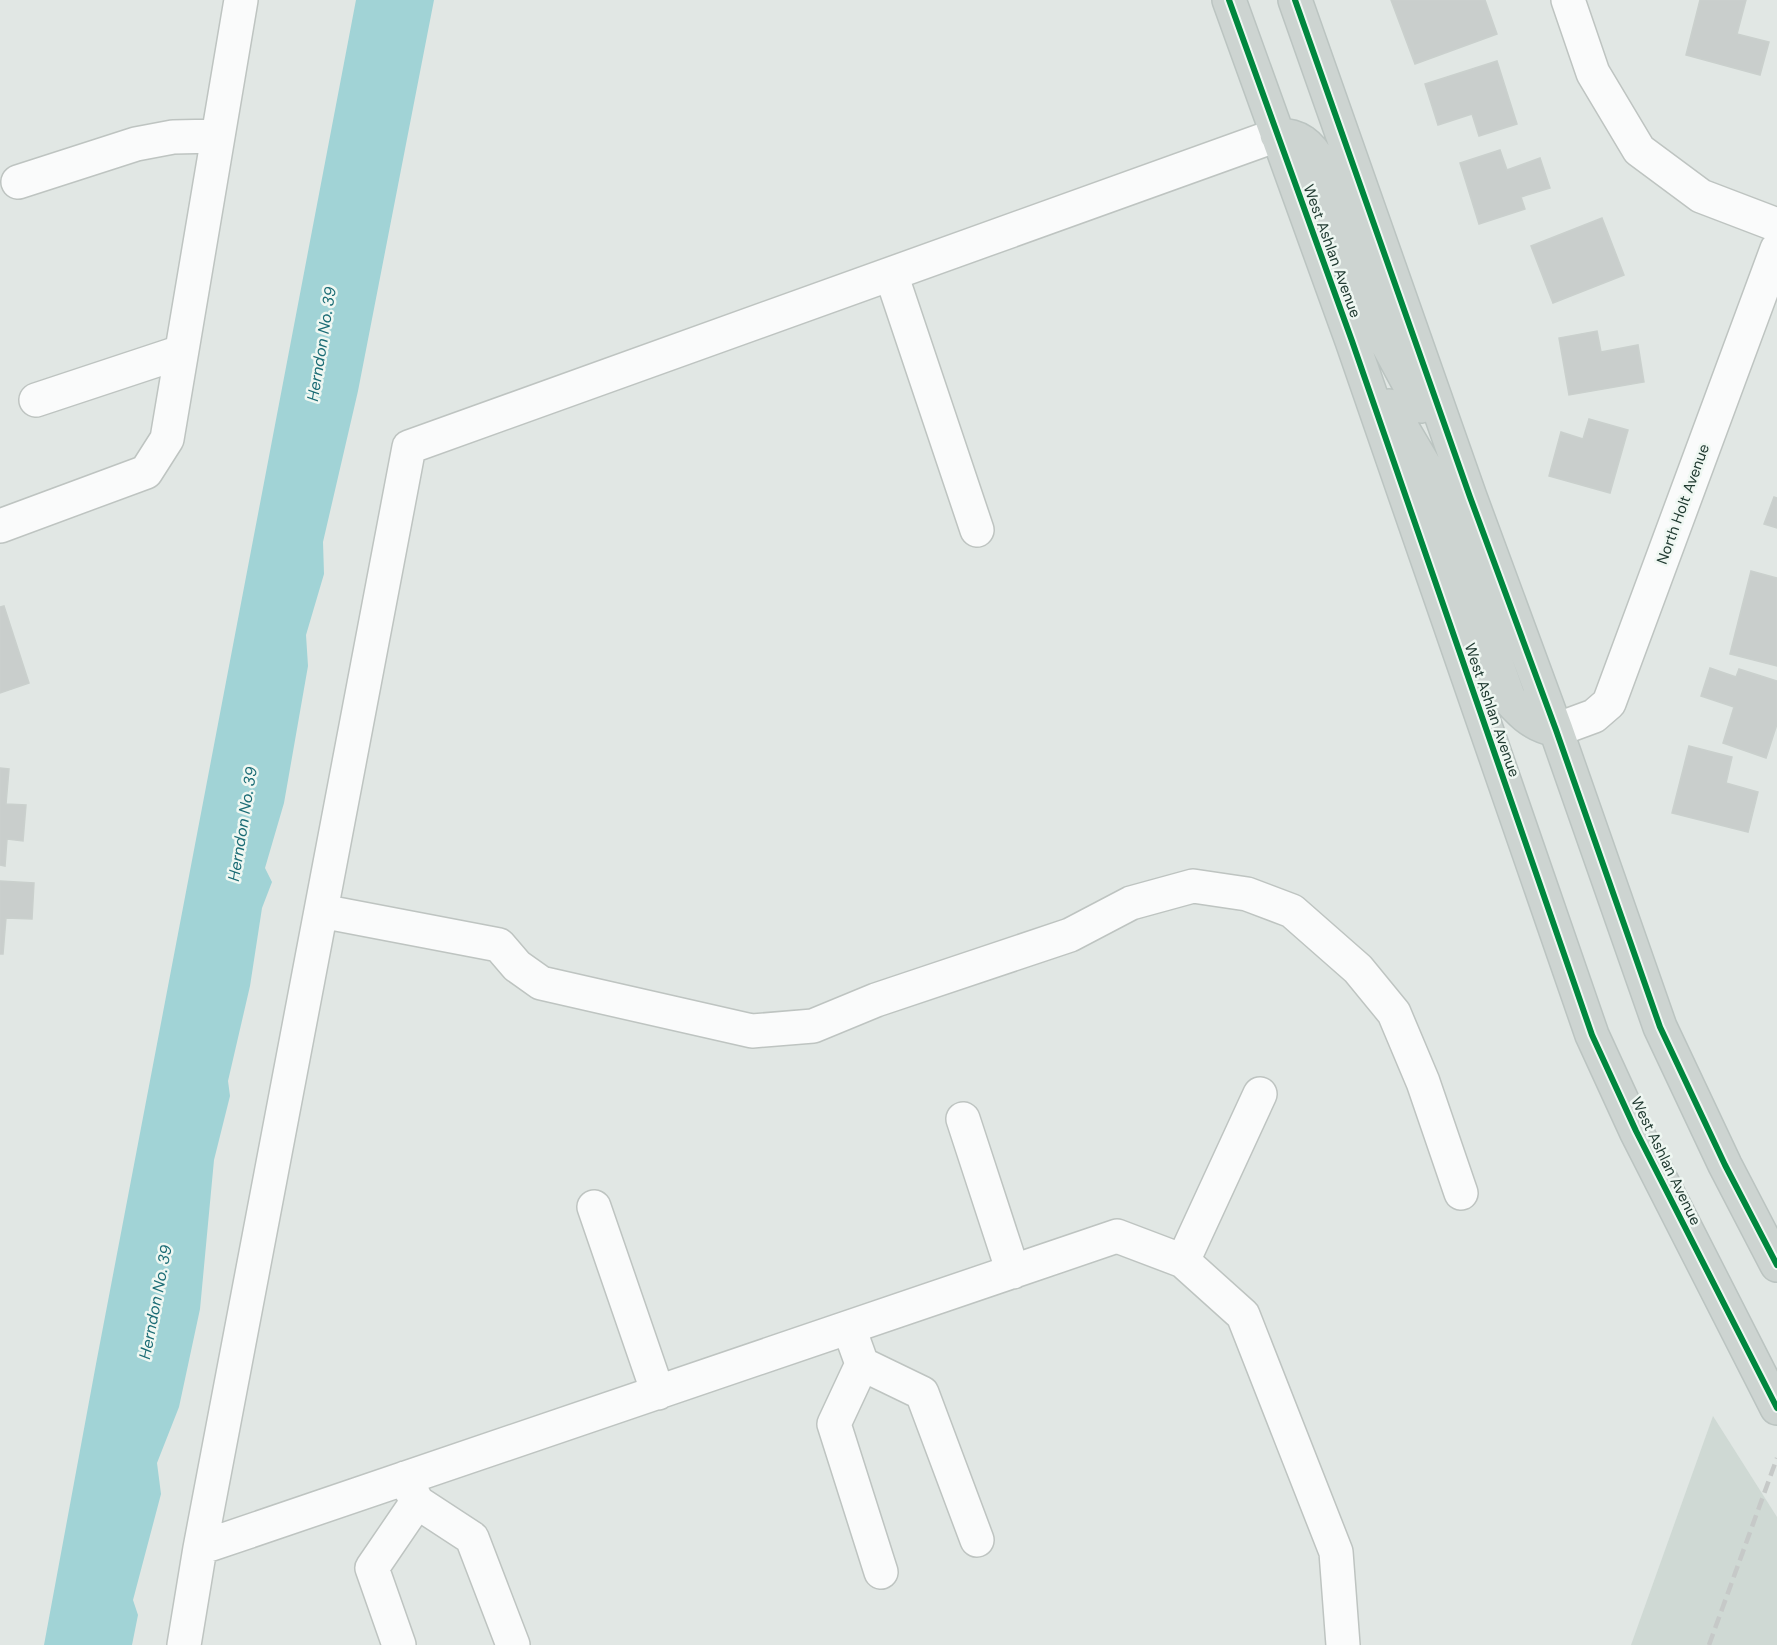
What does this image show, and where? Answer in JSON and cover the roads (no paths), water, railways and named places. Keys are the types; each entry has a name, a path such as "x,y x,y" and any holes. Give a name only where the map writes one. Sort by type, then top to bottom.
{"main road":[{"name":"West Ashlan Avenue","path":"1229,0 1352,341 1592,1035 1636,1131 1777,1408"},
{"path":"1295,0 1660,1027 1725,1165 1777,1265"},
{"path":"1277,135 1291,135 1314,151 1381,332 1470,497"},
{"path":"1352,341 1428,472 1509,699 1522,714 1541,726 1556,730"}],"street":[{"path":"0,526 146,472 166,439 241,0"},
{"path":"1568,0 1593,73 1640,150 1701,196 1777,225"},
{"path":"184,1645 200,1548 409,447 1277,135"},
{"path":"18,182 136,144 173,137 218,136"},
{"name":"North Holt Avenue","path":"1556,730 1594,716 1609,703 1777,249"},
{"path":"891,274 977,530"},
{"path":"36,400 181,352"},
{"path":"321,911 499,945 517,966 541,983 752,1031 813,1026 876,1000 1070,935 1131,903 1193,886 1247,894 1292,911 1358,969 1394,1013 1423,1082 1461,1193"},
{"path":"1183,1261 1260,1094"},
{"path":"963,1119 1013,1272"},
{"path":"594,1208 658,1393"},
{"path":"200,1548 411,1490 658,1393 1117,1236 1183,1261 1243,1315 1336,1552 1344,1645"},
{"path":"849,1328 862,1364 922,1393 977,1540"},
{"path":"862,1364 834,1425 882,1572"},
{"path":"399,1645 372,1568 411,1490"},
{"path":"411,1490 471,1538 513,1645"}],"water":[{"name":"Herndon No. 39","path":"356,0 434,0 358,391 323,542 324,574 306,635 308,666 284,803 265,868 272,882 262,908 250,986 228,1081 230,1096 214,1160 200,1309 179,1407 157,1463 161,1494 133,1600 138,1615 132,1645 44,1645 96,1364"}],"railway":[{"path":"1709,1645 1777,1458"}]}
